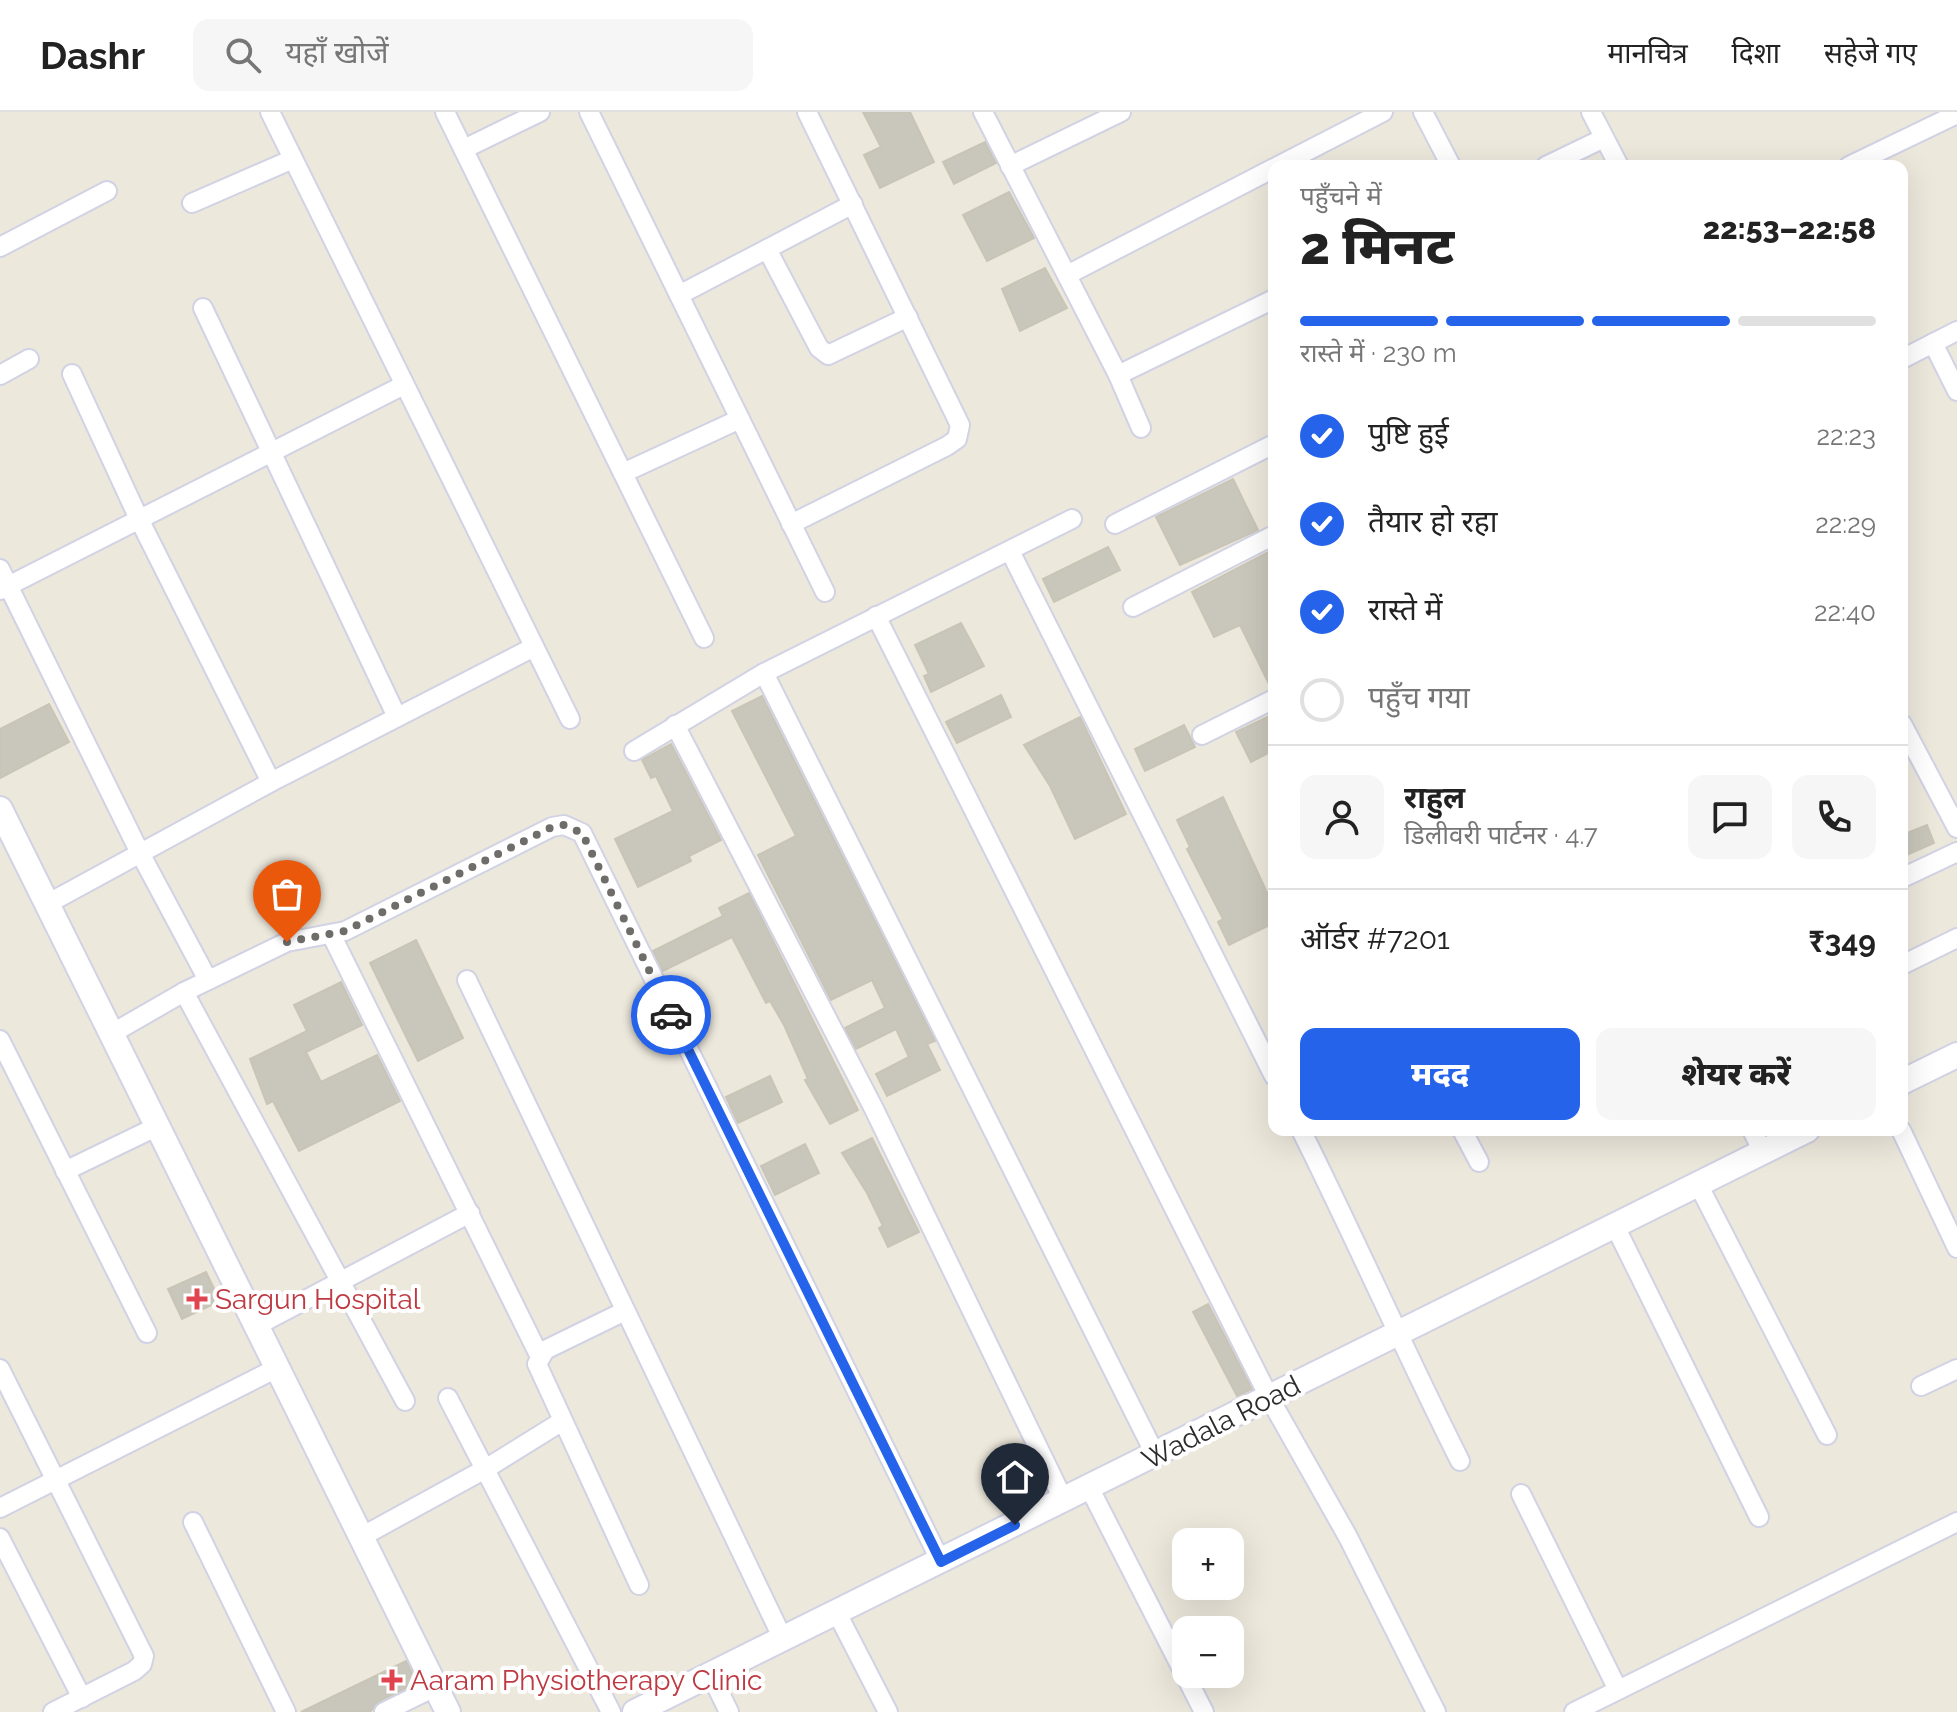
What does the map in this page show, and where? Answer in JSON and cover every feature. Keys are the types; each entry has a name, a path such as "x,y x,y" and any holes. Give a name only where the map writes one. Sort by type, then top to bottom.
{"street":[{"path":"270,112 402,386 570,719"},
{"path":"445,112 704,638"},
{"path":"464,149 540,112"},
{"path":"589,112 825,592"},
{"path":"791,524 957,439 960,425 807,112"},
{"path":"983,112 1118,375 1141,428"},
{"path":"1010,166 1121,112"},
{"path":"1290,160 1383,112"},
{"path":"1423,112 1448,160"},
{"path":"1591,112 1616,160"},
{"path":"1861,160 1957,114"},
{"path":"1558,160 1604,138"},
{"path":"192,203 293,159"},
{"path":"1067,275 1268,171"},
{"path":"0,247 107,191"},
{"path":"679,295 853,204"},
{"path":"767,249 819,348 828,355 908,317"},
{"path":"1118,375 1268,302"},
{"path":"203,308 397,717"},
{"path":"1908,356 1957,331"},
{"path":"1933,343 1957,391"},
{"path":"0,375 29,359"},
{"path":"72,374 139,519 271,782"},
{"path":"208,980 140,853 3,581 139,519 402,386"},
{"path":"623,473 740,419"},
{"path":"1115,524 1268,447"},
{"path":"634,751 764,673 1072,519"},
{"path":"1133,607 1268,538"},
{"path":"1010,551 1268,1064"},
{"path":"876,616 1270,1399 1348,1537 1436,1712"},
{"path":"47,904 271,782 534,647"},
{"path":"764,673 1156,1456"},
{"path":"1202,735 1268,702"},
{"path":"675,725 874,1109 1064,1501"},
{"path":"1908,735 1957,828"},
{"path":"0,809 448,1712"},
{"path":"111,1034 184,992 287,942 345,931 552,827 564,825 582,833 941,1562"},
{"path":"1908,875 1957,852"},
{"path":"331,934 539,1355 540,1374 639,1585"},
{"path":"1908,962 1957,938"},
{"path":"467,980 783,1639"},
{"path":"184,992 405,1401"},
{"path":"0,1040 147,1333"},
{"path":"1908,1079 1957,1055"},
{"path":"65,1171 158,1126"},
{"path":"1304,1136 1365,1257 1396,1333 1460,1461"},
{"path":"1465,1136 1479,1162"},
{"name":"Wadala Road","path":"635,1712 1615,1226 1698,1184 1758,1141 1780,1136"},
{"path":"1904,1136 1957,1248"},
{"path":"1698,1184 1827,1435"},
{"path":"256,1326 470,1213"},
{"path":"1615,1226 1759,1517"},
{"path":"539,1355 625,1311"},
{"path":"0,1508 277,1368"},
{"path":"0,1369 144,1656 142,1664 134,1671 53,1712"},
{"path":"1921,1386 1957,1369"},
{"path":"448,1398 611,1712"},
{"path":"361,1537 487,1468 561,1422"},
{"path":"1090,1489 1204,1712"},
{"path":"1521,1494 1611,1700"},
{"path":"193,1522 286,1712"},
{"path":"1574,1712 1611,1700 1957,1522"},
{"path":"0,1538 82,1698"},
{"path":"837,1613 888,1712"},
{"path":"711,1675 729,1712"},
{"path":"384,1712 435,1687"}],"building":[{"path":"863,112 910,112 934,162 880,188 864,155 881,147"},
{"path":"985,142 996,163 954,184 943,162"},
{"path":"1009,192 1034,238 987,261 963,215"},
{"path":"1045,268 1067,308 1020,331 1002,289"},
{"path":"1233,479 1258,530 1180,565 1156,517"},
{"path":"1108,547 1120,570 1054,602 1043,579"},
{"path":"1268,552 1268,682 1240,625 1214,637 1192,592"},
{"path":"961,623 984,666 931,692 924,676 929,674 915,645"},
{"path":"1001,695 1011,717 957,743 946,722"},
{"path":"762,696 935,1041 927,1044 940,1070 887,1096 876,1074 909,1057 896,1029 856,1049 845,1028 885,1008 872,980 831,1000 758,855 796,836 732,711"},
{"path":"49,704 69,742 0,778 0,729"},
{"path":"1080,717 1126,814 1075,839 1050,786 1024,745"},
{"path":"1268,717 1268,753 1251,762 1236,732"},
{"path":"1184,725 1195,747 1145,771 1135,749"},
{"path":"671,744 721,840 689,856 691,861 638,887 615,839 673,811 656,776 651,778 642,760"},
{"path":"1223,797 1268,895 1268,926 1229,945 1218,922 1223,919 1187,849 1190,847 1177,820"},
{"path":"1927,825 1934,843 1908,854 1908,833"},
{"path":"749,893 858,1110 830,1124 805,1080 808,1079 784,1025 770,1001 766,1003 732,937 663,971 653,951 723,916 719,908"},
{"path":"416,940 463,1038 418,1061 370,963"},
{"path":"341,982 362,1025 306,1052 321,1082 377,1055 400,1101 299,1151 273,1101 267,1104 250,1059 307,1031 294,1005"},
{"path":"770,1076 782,1102 738,1123 726,1097"},
{"path":"872,1138 919,1232 888,1247 879,1228 883,1226 867,1193 842,1153"},
{"path":"805,1144 819,1173 775,1195 761,1166"},
{"path":"206,1272 220,1301 182,1319 168,1289"},
{"path":"1208,1304 1252,1389 1237,1396 1193,1312"},
{"path":"406,1661 417,1683 379,1701 370,1712 301,1712"}],"way so far":[{"path":"287,942 345,931 552,827 564,825 582,833 671,1015"}],"place":[{"name":"Sargun Hospital","path":"197,1299"},
{"name":"Aaram Physiotherapy Clinic","path":"392,1680"}],"route":[{"path":"671,1015 941,1562 1015,1525"}]}
